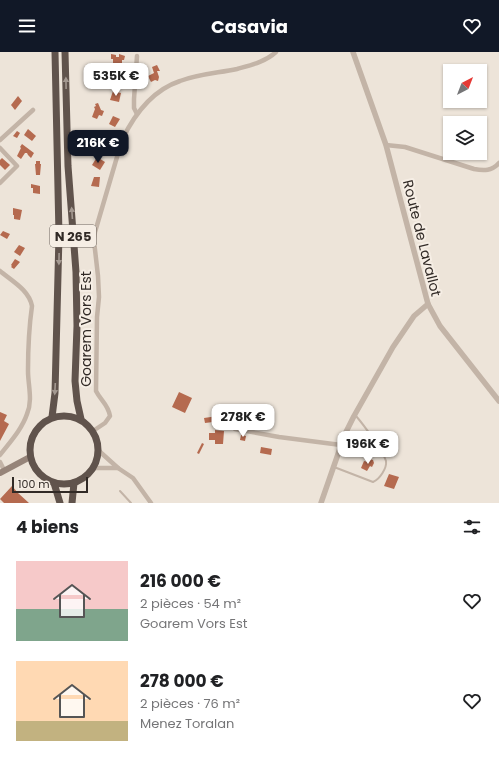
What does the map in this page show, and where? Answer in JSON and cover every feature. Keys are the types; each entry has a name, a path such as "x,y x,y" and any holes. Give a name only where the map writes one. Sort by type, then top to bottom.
{"highway":[{"name":"N 265","path":"52,417 55,393 59,235 55,52"},
{"name":"N 265","path":"65,52 68,166 76,272 77,326 75,381 80,419"},
{"path":"60,415 80,419 93,431 97,440 97,459 93,468 88,474 74,483 54,483 38,474 30,457 29,447 31,437 36,429 43,422 60,415"},
{"path":"54,483 60,503"},
{"path":"72,503 74,483"}],"main road":[{"path":"2,471 30,457"}],"street":[{"name":"Goarem Vors Est","path":"93,431 105,423 110,416 108,407 100,400 96,391 97,318 99,297 94,232 122,140 137,114 158,93 180,81 256,64 276,52"},
{"name":"Route de Lavallot","path":"321,503 345,434 355,414 393,347 414,316 428,304 386,145 353,52"},
{"path":"137,56 134,108 137,114"},
{"path":"0,140 33,110"},
{"path":"386,145 405,147 482,171 495,167 499,163"},
{"path":"0,148 17,166 0,183"},
{"path":"0,271 26,292 30,298 32,306 28,372 30,397 28,414 0,455"},
{"path":"428,304 440,326 499,401"},
{"path":"235,429 279,437 341,445"},
{"path":"98,450 118,468 133,478 152,503"},
{"path":"0,462 2,471"},
{"path":"93,468 118,468"}],"lane":[{"path":"333,467 373,482 377,480 385,466 386,462 382,452 355,414"},
{"path":"120,491 131,503"}],"building":[{"path":"111,54 116,55 116,57 119,57 119,54 125,56 124,60 122,60 122,74 117,73 118,63 113,63"},
{"path":"157,65 160,71 157,71 159,77 158,81 155,80 151,82 148,76 154,73 152,67"},
{"path":"90,74 97,74 96,86 89,85"},
{"path":"113,91 121,93 119,102 110,100"},
{"path":"18,96 22,101 15,110 11,105"},
{"path":"98,103 101,110 104,111 102,116 99,115 97,119 92,117 95,109 94,107 96,106 95,104"},
{"path":"113,116 120,119 115,127 109,124"},
{"path":"28,129 36,136 32,141 24,135"},
{"path":"17,131 20,133 17,138 13,136"},
{"path":"100,140 106,144 102,152 95,149"},
{"path":"22,144 34,153 31,158 27,153 25,153 21,159 17,156"},
{"path":"97,157 105,162 100,170 92,165"},
{"path":"2,158 10,165 5,170 0,165 0,160"},
{"path":"36,161 40,161 41,164 40,175 36,175"},
{"path":"94,177 100,177 99,187 91,186"},
{"path":"31,184 40,186 40,194 33,193"},
{"path":"13,208 22,210 20,220 14,219"},
{"path":"3,231 10,234 7,239 0,235"},
{"path":"19,245 25,248 20,256 14,252"},
{"path":"15,259 20,262 14,269 11,265"},
{"path":"179,392 192,398 185,413 172,407"},
{"path":"0,412 7,415 4,421 9,424 0,441"},
{"path":"231,414 232,419 220,421 220,424 214,425 213,422 205,423 204,418"},
{"path":"215,430 224,431 223,444 215,444 215,440 209,440 209,433 215,433"},
{"path":"241,435 246,436 245,441 240,440"},
{"path":"202,443 204,444 199,454 197,453"},
{"path":"261,447 272,449 271,455 260,453"},
{"path":"369,459 373,460 374,463 367,471 361,468 364,461 368,462"},
{"path":"389,474 399,477 394,489 384,486"},
{"path":"12,486 29,503 4,503 0,499"}]}
